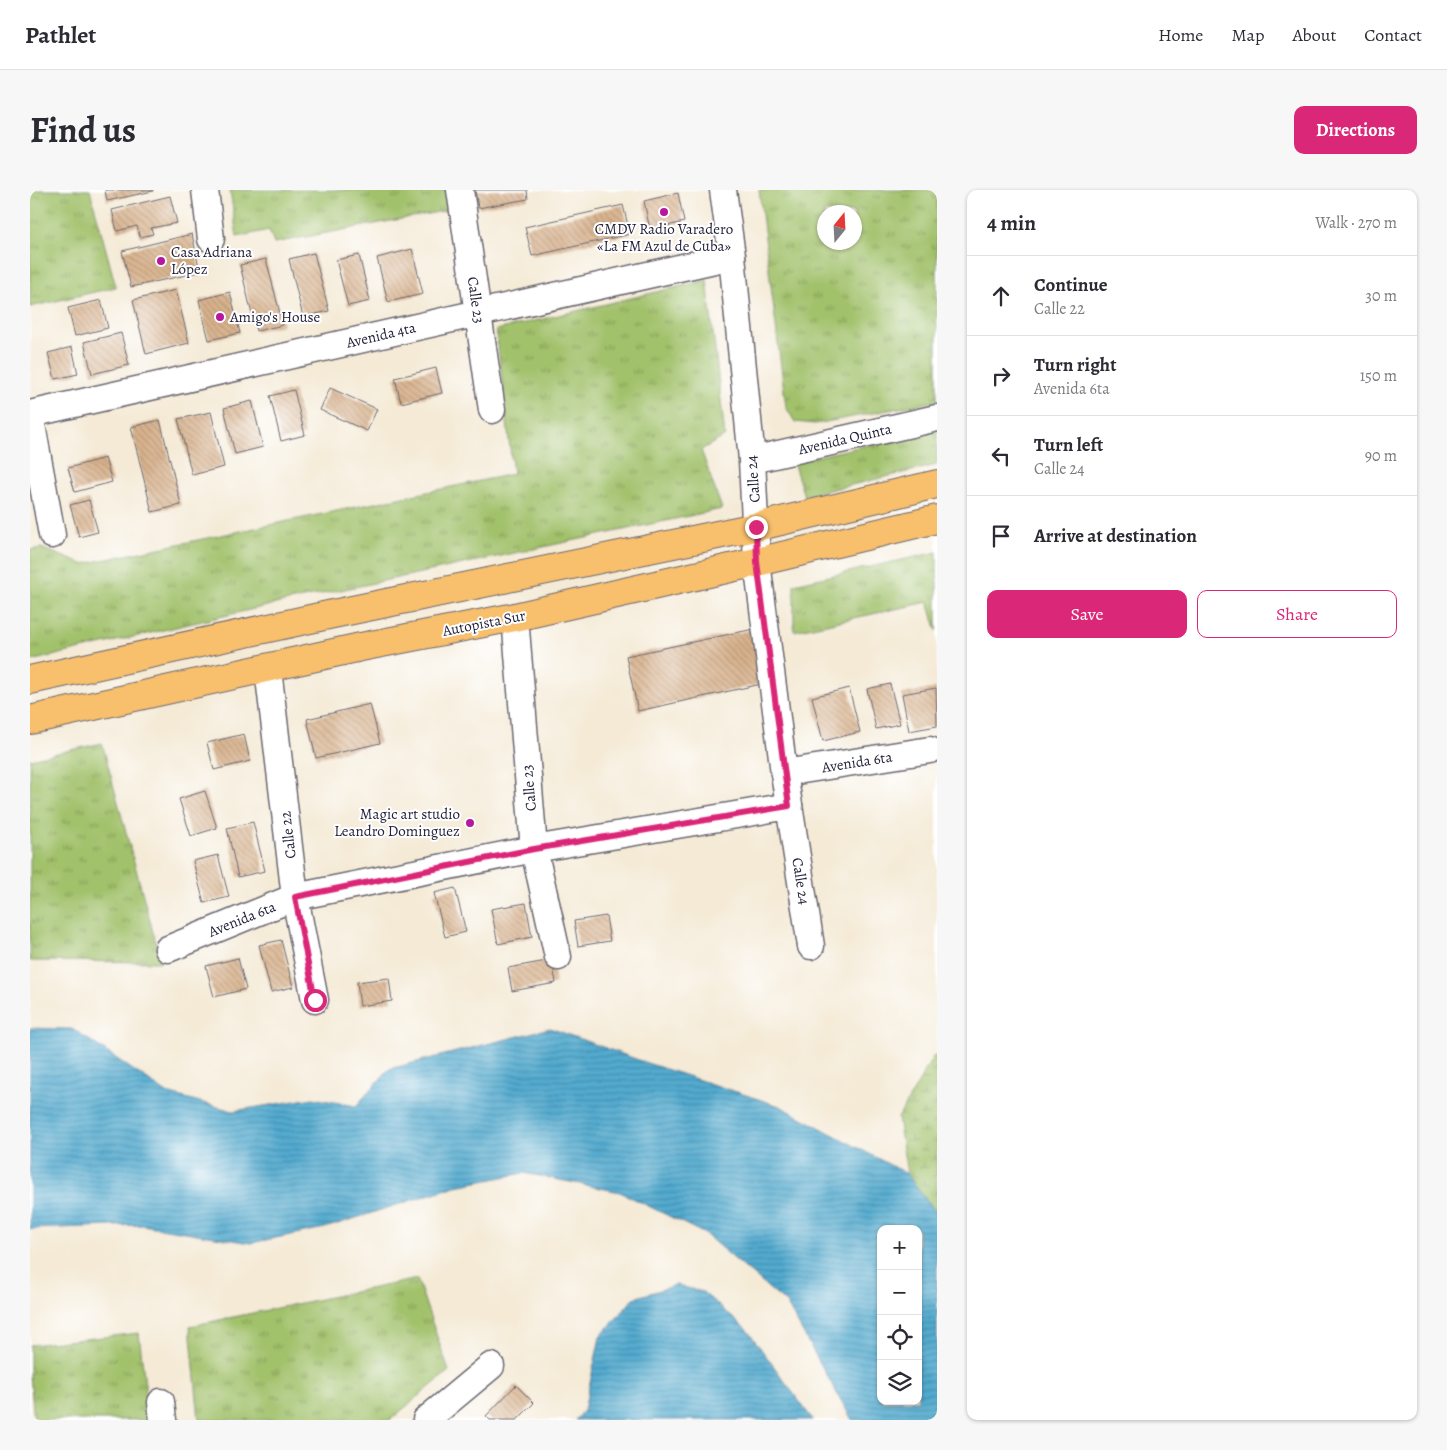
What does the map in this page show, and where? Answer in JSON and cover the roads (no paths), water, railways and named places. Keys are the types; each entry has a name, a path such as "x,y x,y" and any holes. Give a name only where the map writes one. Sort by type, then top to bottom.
{"highway":[{"path":"30,680 333,614 756,527 937,484"},
{"name":"Autopista Sur","path":"30,720 361,647 515,617 937,519"}],"street":[{"path":"205,190 211,239"},
{"name":"Calle 23","path":"460,190 492,410"},
{"name":"Calle 24","path":"723,190 732,256 752,460 757,562 784,773 811,946"},
{"name":"Avenida 4ta","path":"30,414 732,256"},
{"path":"30,414 52,535"},
{"name":"Avenida Quinta","path":"752,460 937,418"},
{"name":"Calle 23","path":"515,617 534,849 558,956"},
{"name":"Calle 22","path":"268,669 295,897 315,1000"},
{"name":"Avenida 6ta","path":"784,773 930,750"},
{"name":"Avenida 6ta","path":"168,949 295,897 534,849 789,806"},
{"path":"426,1420 491,1366"}],"water":[{"path":"30,1028 73,1029 167,1093 233,1111 313,1098 356,1106 389,1069 550,1028 644,1062 780,1106 907,1174 937,1215 937,1420 852,1420 786,1303 705,1234 620,1192 524,1173 456,1186 325,1228 251,1243 142,1225 30,1229"},
{"path":"676,1285 703,1292 748,1331 813,1420 575,1420 584,1410 600,1337 634,1298"}],"place":[{"name":"CMDV Radio Varadero «La FM Azul de Cuba»","path":"664,212"},
{"name":"Casa Adriana López","path":"161,261"},
{"name":"Amigo's House","path":"220,317"},
{"name":"Magic art studio Leandro Dominguez","path":"470,823"}]}
